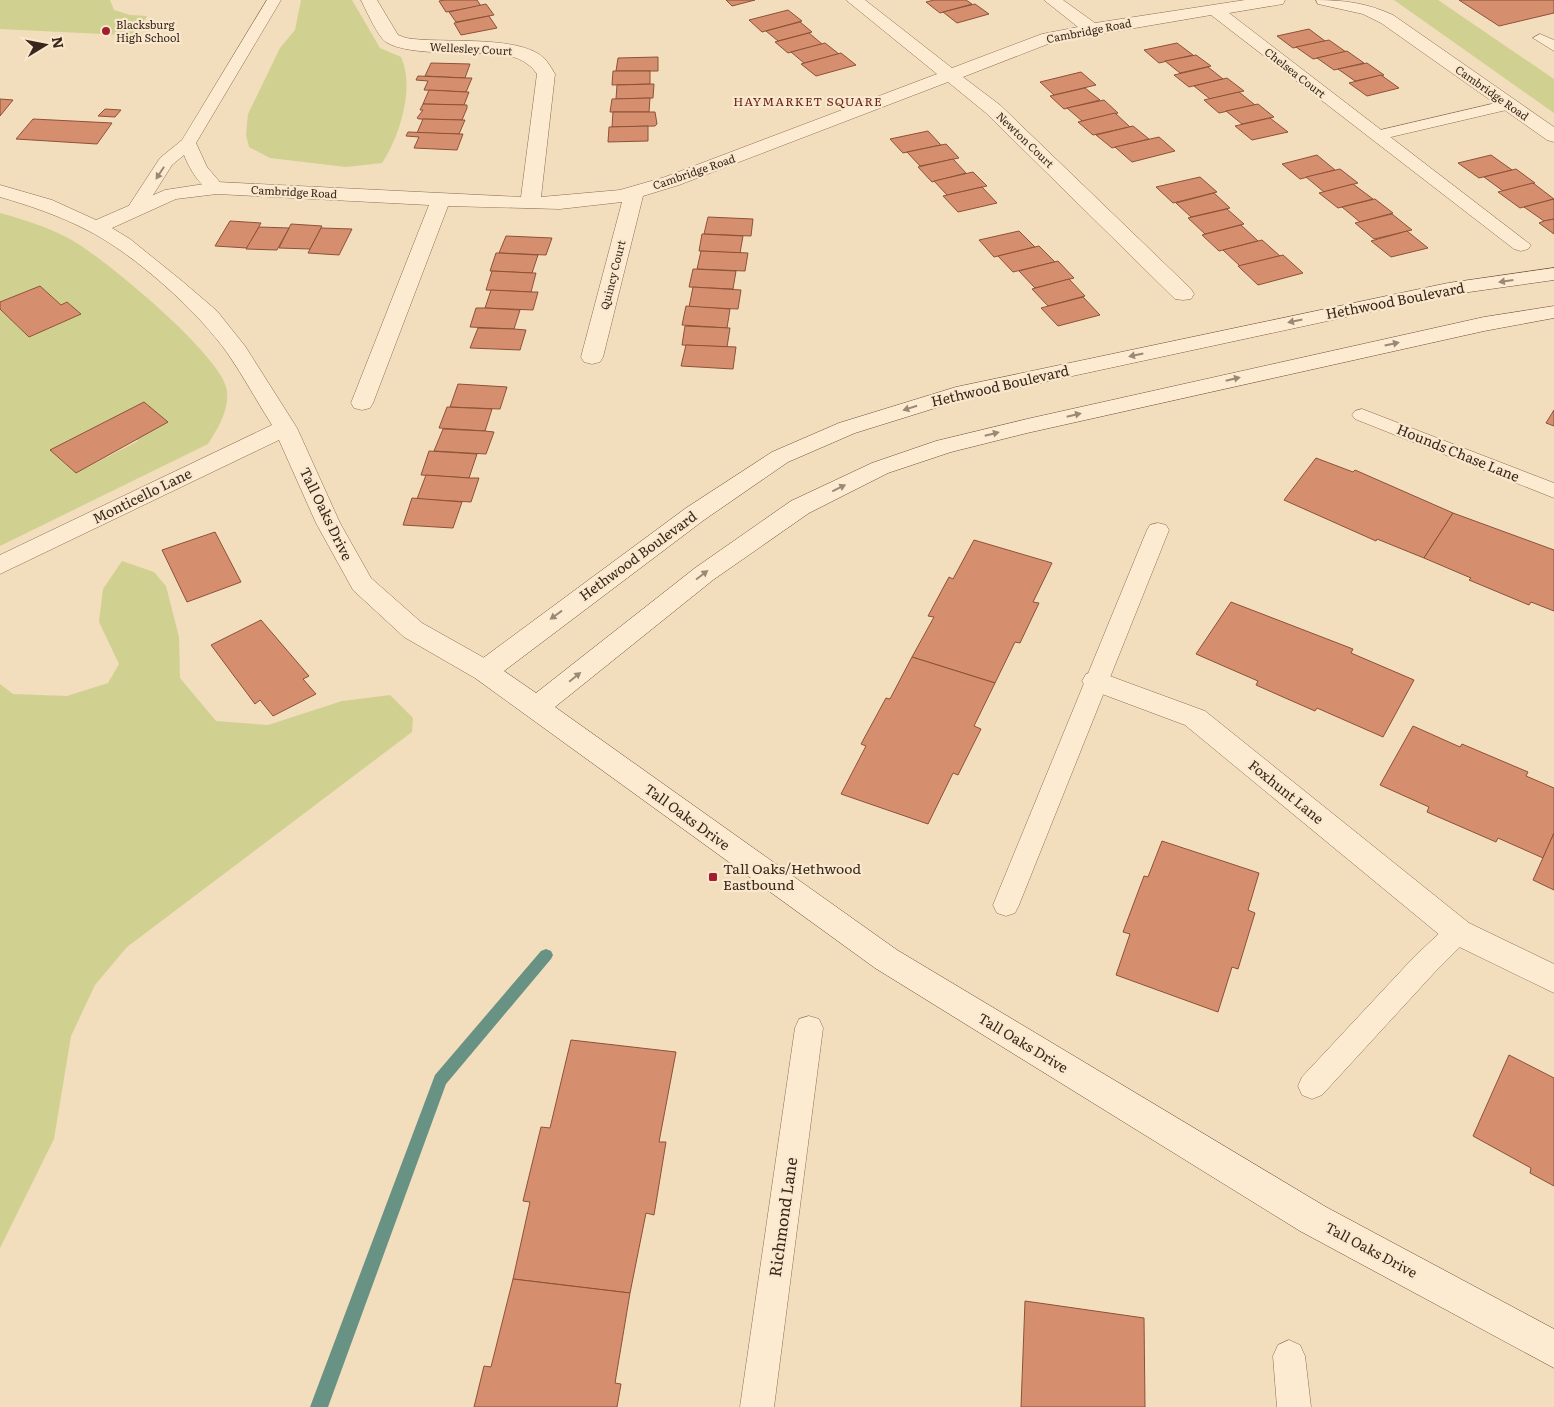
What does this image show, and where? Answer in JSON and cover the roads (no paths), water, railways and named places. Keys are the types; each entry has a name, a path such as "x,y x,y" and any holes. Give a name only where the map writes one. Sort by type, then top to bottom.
{"street":[{"name":"Wellesley Court","path":"369,0 391,38 402,44 514,50 532,56 544,66 546,74 530,203"},
{"name":"Newton Court","path":"854,0 952,75 1014,130 1183,294"},
{"path":"1052,0 1092,29"},
{"name":"Cambridge Road","path":"96,227 137,207 172,194 218,188 530,203 590,201 634,193 672,182 1032,43 1092,29 1277,0"},
{"name":"Cambridge Road","path":"1324,0 1368,10 1387,20 1554,136"},
{"name":"Chelsea Court","path":"1213,9 1521,245"},
{"name":"Tall Oaks Drive","path":"0,191 45,204 96,227 122,243 176,285 209,316 237,351 285,428 328,523 362,584 414,630 485,670 886,960 1312,1219 1554,1348"},
{"name":"Quincy Court","path":"592,357 634,193"},
{"path":"362,403 441,199"},
{"name":"Hethwood Boulevard","path":"485,670 694,514 780,457 847,428 956,394 1448,289 1554,274"},
{"path":"537,707 704,574 800,507 880,468 944,446 1027,426 1484,324 1554,312"},
{"name":"Monticello Lane","path":"0,565 285,428"},
{"name":"Foxhunt Lane","path":"1096,681 1195,718 1458,932 1554,978"}],"lane":[{"path":"137,207 166,162 188,143 274,0"},
{"path":"1554,34 1540,38 1554,46"},
{"path":"1378,135 1509,105"},
{"path":"188,143 193,160 202,175 218,188"},
{"name":"Hounds Chase Lane","path":"1362,415 1554,492"},
{"path":"1006,905 1158,530"},
{"path":"1312,1086 1424,965 1458,932"},
{"name":"Richmond Lane","path":"757,1407 809,1028"},
{"path":"1289,1356 1294,1407"}],"waterway":[{"path":"319,1407 440,1080 546,955"}],"place":[{"name":"Blacksburg High School","path":"106,31"},
{"name":"Tall Oaks/Hethwood Eastbound","path":"713,877"}],"district":[{"name":"HAYMARKET SQUARE","path":"808,102"}]}
